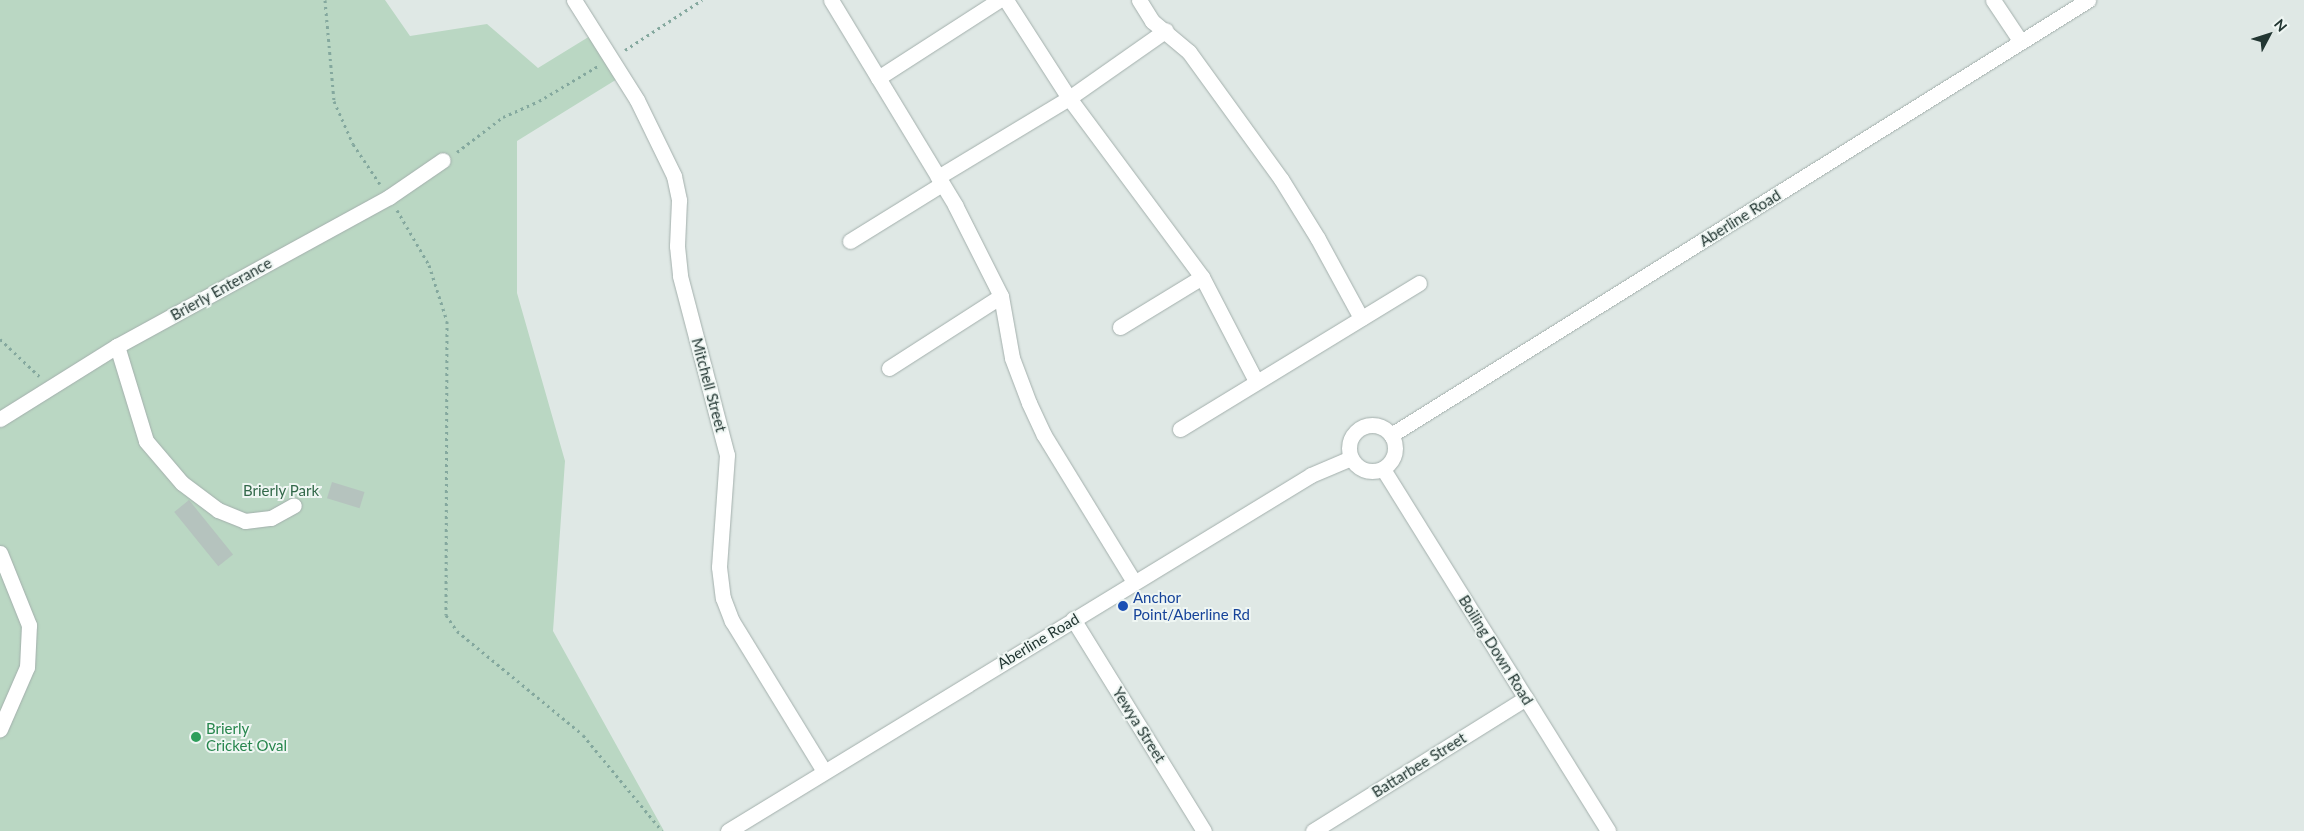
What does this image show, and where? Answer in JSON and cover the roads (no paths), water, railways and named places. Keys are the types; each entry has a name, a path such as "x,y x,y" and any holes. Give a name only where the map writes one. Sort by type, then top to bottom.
{"street":[{"name":"Mitchell Street","path":"574,0 637,100 674,176 679,200 677,246 680,276 727,455 719,567 723,598 732,622 824,771"},
{"path":"831,0 940,181 1001,296 1012,358 1029,403 1044,434 1134,582"},
{"path":"878,78 999,0"},
{"path":"1006,0 1069,98 1202,277 1256,381"},
{"path":"1139,0 1152,21 1166,30 1189,52 1281,179 1318,239 1361,318"},
{"path":"1993,0 2021,42"},
{"name":"Aberline Road","path":"1391,436 2088,0"},
{"path":"850,241 1069,98 1166,30"},
{"name":"Brierly Enterance","path":"0,419 117,346 389,197 443,160"},
{"path":"1120,327 1202,277"},
{"path":"1180,429 1418,283"},
{"path":"889,368 1001,296"},
{"path":"117,346 146,440 182,484 218,510 246,521 271,518 294,505"},
{"path":"1372,425 1391,436 1395,450 1393,458 1383,469 1368,471 1351,458 1349,443 1357,430 1372,425"},
{"name":"Aberline Road","path":"728,831 1311,475 1351,458"},
{"name":"Boiling Down Road","path":"1383,469 1608,831"},
{"path":"0,553 29,625 28,667 0,729"},
{"name":"Yewya Street","path":"1073,619 1204,831"},
{"name":"Battarbee Street","path":"1312,831 1526,698"}],"place":[{"name":"Anchor Point/Aberline Rd","path":"1123,606"},
{"name":"Brierly Cricket Oval","path":"196,737"}],"park label":[{"name":"Brierly Park","path":"281,491"}]}
